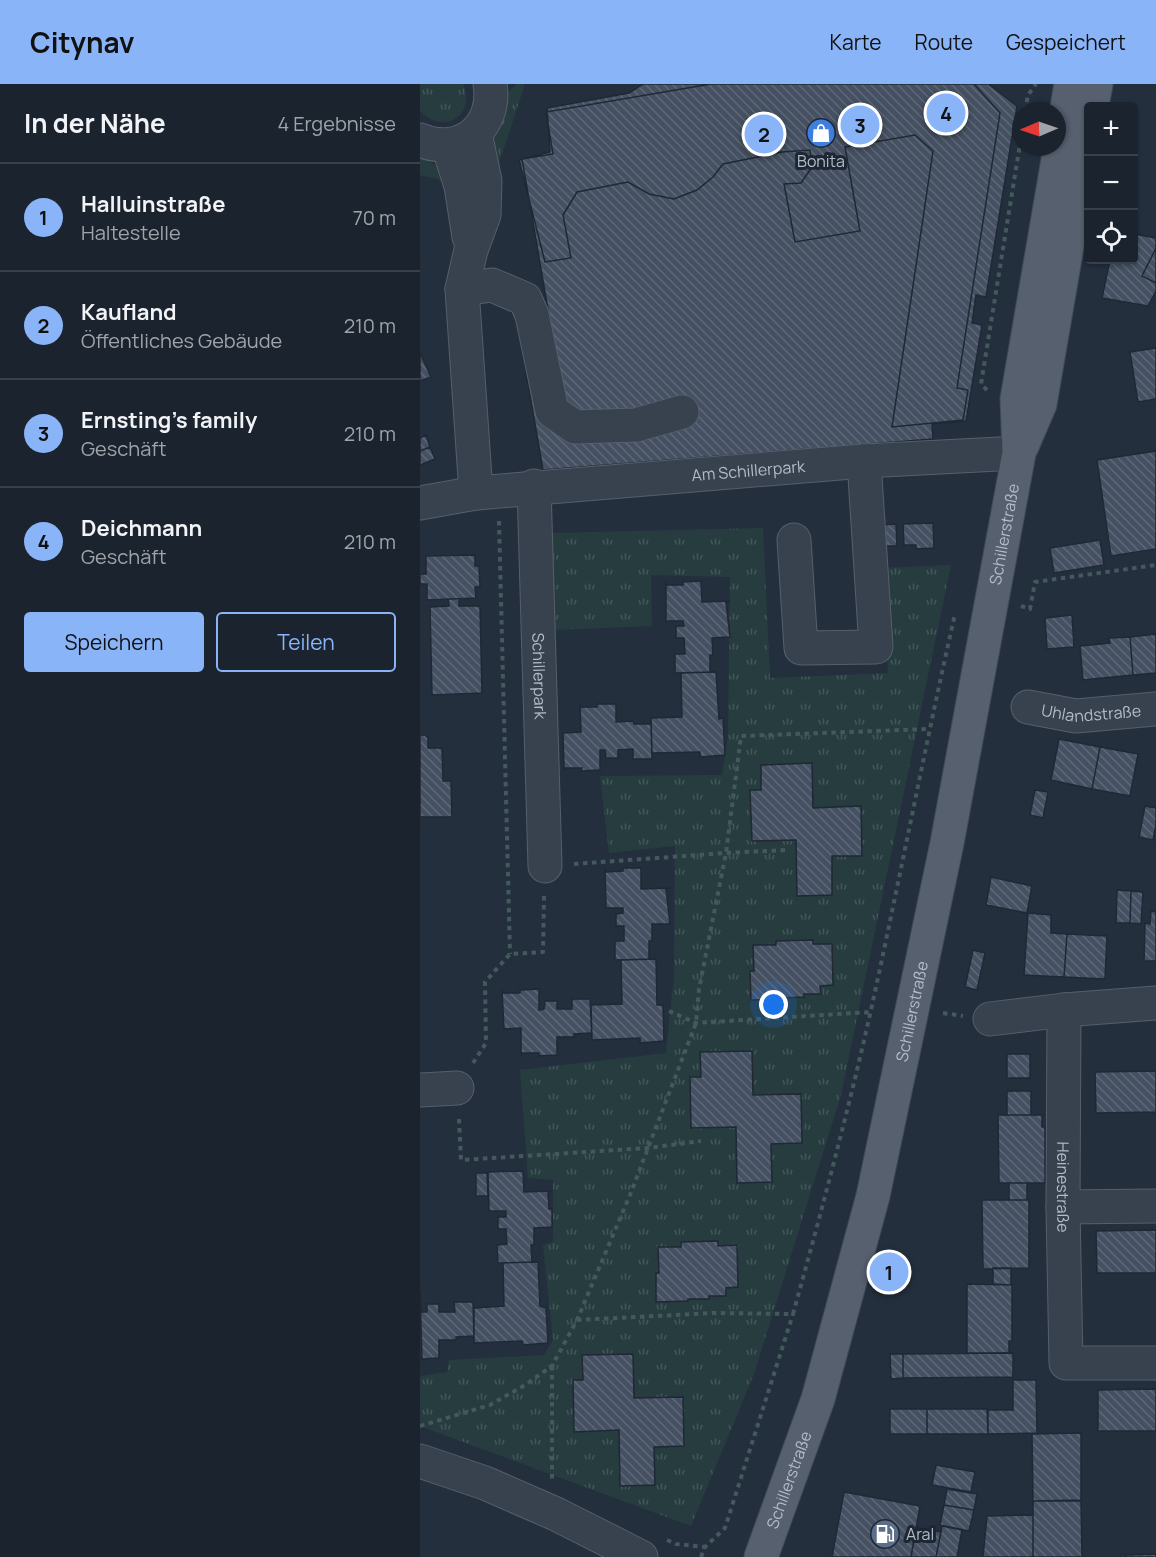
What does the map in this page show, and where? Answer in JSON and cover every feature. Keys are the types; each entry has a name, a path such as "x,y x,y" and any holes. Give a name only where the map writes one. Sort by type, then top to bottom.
{"main road":[{"name":"Schillerstraße","path":"761,1557 818,1399 843,1309 873,1196 913,1008 947,843 1019,453 1017,399 1071,84"},
{"path":"1093,102 1095,84"},
{"name":"Schillerstraße","path":"1019,453 1040,404 1084,153"}],"street":[{"path":"487,491 462,289 471,250 461,186 447,139 480,129 489,111 490,84"},
{"path":"462,289 492,285 525,299 532,315 552,411 575,428 636,425 682,412"},
{"name":"Am Schillerpark","path":"420,503 487,491 534,486 864,461 1019,453"},
{"path":"794,540 801,648 876,647 864,461"},
{"name":"Schillerpark","path":"534,486 545,867"},
{"name":"Uhlandstraße","path":"1028,707 1076,716 1156,709"},
{"path":"990,1019 1064,1010 1156,1004"},
{"name":"Heinestraße","path":"1064,1010 1066,1363 1156,1363"},
{"path":"420,1089 457,1088"},
{"path":"1064,1207 1156,1206"},
{"path":"420,1461 485,1483 556,1514 641,1557"}],"path":[{"path":"1027,102 1028,95 1036,84"},
{"path":"487,491 510,954 485,982 486,1043 457,1088 461,1160 648,1148 701,1141"},
{"path":"993,600 1030,609 1035,582 1156,565"},
{"path":"420,1426 490,1405 525,1385 552,1366 577,1320 648,1148 696,1023 699,989 726,853 741,736 929,729 870,1011 833,1168 793,1314 725,1528 705,1547 701,1557"},
{"path":"510,954 543,952 545,867 786,850"},
{"path":"913,1008 990,1019"},
{"path":"669,1011 696,1023 870,1011"},
{"path":"577,1320 714,1313 793,1314"},
{"path":"552,1366 552,1486 556,1514"}],"green space":[{"path":"420,84 463,84 466,95 461,113 455,119 447,122 438,122 429,118 420,110"},
{"path":"517,84 525,84 498,166 491,138 505,95"},
{"path":"420,156 438,166 446,181 420,175"},
{"path":"763,528 770,678 888,673 882,568 951,565 841,1095 754,1374 691,1526 420,1426 420,1376 447,1372 449,1360 544,1355 553,1340 543,1245 553,1242 553,1180 528,1178 520,1070 666,1053 674,975 675,846 609,853 600,776 722,775 728,737 730,577 651,575 652,626 553,630 551,533"}],"building":[{"path":"643,84 974,84 1000,113 957,388 968,390 963,420 892,427 933,151 915,135 845,147 860,231 795,242 784,184 801,183 812,167 810,150 782,152 723,164 713,177 697,190 674,199 649,194 628,182 577,192 563,215 571,258 545,262 519,160 550,152 547,108 629,93"},
{"path":"711,84 988,84 1012,102 1012,137 986,297 976,295 972,323 982,325 966,421 932,424 933,439 543,470 519,332 551,327 522,159 553,154 546,112"},
{"path":"1138,235 1156,238 1156,248 1142,276 1156,283 1156,291 1148,306 1102,298 1109,264 1138,264"},
{"path":"1156,248 1156,283 1142,276"},
{"path":"1156,348 1156,399 1138,402 1130,352"},
{"path":"420,353 431,377 420,381"},
{"path":"426,435 430,447 420,451 420,438"},
{"path":"430,447 435,459 420,465 420,451"},
{"path":"1156,451 1156,549 1111,556 1097,460"},
{"path":"933,523 934,548 916,549 916,545 904,545 903,524"},
{"path":"896,524 897,546 884,546 883,525"},
{"path":"1100,540 1104,565 1054,573 1050,548"},
{"path":"475,555 475,566 479,566 480,587 475,587 476,598 427,600 427,584 420,584 420,574 426,574 426,556"},
{"path":"701,581 702,602 730,601 726,602 730,637 712,638 713,655 710,655 710,671 713,672 675,673 675,654 685,654 684,638 676,638 676,626 684,626 683,621 666,621 666,582 667,585 683,585 683,582"},
{"path":"448,599 459,599 459,606 480,606 482,693 432,695 430,607 449,606"},
{"path":"1072,615 1074,647 1047,649 1045,618"},
{"path":"1156,634 1156,673 1133,675 1130,637"},
{"path":"1130,637 1133,675 1083,680 1080,646 1110,643 1109,638"},
{"path":"716,672 719,719 723,718 725,755 700,757 700,752 652,753 651,718 682,717 681,673"},
{"path":"580,704 581,707 597,707 597,704 616,704 616,722 633,721 634,724 650,724 651,721 652,759 633,759 633,749 618,750 618,758 606,758 605,750 600,750 600,770 581,771 582,768 565,768 564,771 563,733 581,732"},
{"path":"420,735 428,738 428,748 442,748 443,781 451,781 452,817 420,817"},
{"path":"1059,739 1100,747 1092,789 1051,780"},
{"path":"1100,747 1138,754 1130,796 1092,789"},
{"path":"812,763 813,808 861,806 862,856 832,856 832,895 797,896 796,840 752,841 750,790 761,790 761,765"},
{"path":"1035,790 1048,792 1043,818 1030,815"},
{"path":"1145,806 1156,808 1153,840 1139,837"},
{"path":"623,868 641,868 641,889 669,888 666,889 670,924 652,924 649,958 652,959 615,960 615,941 624,941 624,926 616,926 616,914 623,913 623,908 606,908 605,869 606,872 623,871"},
{"path":"991,877 1032,886 1027,913 986,905"},
{"path":"1117,890 1131,891 1130,923 1116,923"},
{"path":"1131,891 1143,892 1141,924 1130,923"},
{"path":"1151,911 1156,912 1156,961 1144,961 1145,923 1150,924"},
{"path":"1028,913 1051,915 1051,933 1067,934 1064,977 1024,975"},
{"path":"1067,934 1107,936 1105,979 1064,977"},
{"path":"813,940 813,944 832,944 833,985 820,986 821,994 751,1000 750,971 754,971 753,945 776,945 776,941"},
{"path":"973,950 985,953 977,990 965,987"},
{"path":"656,959 657,1005 663,1005 664,1041 640,1043 640,1038 592,1040 591,1005 622,1004 621,960"},
{"path":"539,989 539,1010 544,1009 545,1001 557,1001 557,1009 572,1009 572,999 590,999 592,1037 590,1033 574,1034 574,1037 557,1037 557,1055 539,1056 539,1053 522,1053 521,1056 521,1028 504,1029 502,990 503,993 520,993 520,990"},
{"path":"752,1051 753,1095 801,1094 802,1143 771,1144 772,1182 737,1183 736,1127 691,1128 690,1077 701,1077 700,1052"},
{"path":"1007,1054 1030,1054 1030,1078 1007,1078"},
{"path":"1156,1071 1156,1112 1096,1113 1095,1072"},
{"path":"1007,1091 1031,1091 1031,1115 1007,1115"},
{"path":"998,1115 1045,1115 1042,1116 1042,1127 1045,1127 1045,1183 999,1183"},
{"path":"523,1171 524,1192 551,1191 548,1192 549,1209 552,1209 552,1227 534,1228 534,1245 531,1245 532,1261 535,1262 498,1263 497,1245 507,1244 506,1229 498,1229 498,1217 506,1217 506,1211 489,1211 488,1172"},
{"path":"476,1173 487,1173 488,1196 476,1196"},
{"path":"1009,1183 1027,1183 1027,1200 1009,1200"},
{"path":"982,1200 1029,1200 1029,1268 983,1269"},
{"path":"1156,1230 1156,1273 1097,1273 1096,1231"},
{"path":"718,1241 718,1246 737,1245 738,1287 726,1288 726,1296 656,1302 656,1273 659,1273 658,1247 681,1247 681,1242"},
{"path":"538,1262 540,1306 546,1308 548,1343 523,1345 522,1341 474,1343 474,1308 504,1306 503,1263"},
{"path":"993,1268 1011,1268 1011,1285 993,1284"},
{"path":"967,1284 1012,1285 1012,1341 1009,1341 1009,1352 1013,1353 967,1353"},
{"path":"420,1292 421,1312 427,1312 427,1304 439,1304 439,1312 455,1312 454,1302 473,1302 474,1339 473,1336 456,1337 456,1340 439,1340 439,1358 422,1359"},
{"path":"1013,1353 1013,1377 903,1378 903,1354"},
{"path":"633,1354 634,1398 683,1397 684,1446 654,1447 655,1485 620,1486 619,1430 574,1432 573,1380 583,1380 582,1355"},
{"path":"890,1354 903,1354 903,1378 891,1379"},
{"path":"1013,1380 1036,1380 1037,1433 988,1434 988,1410 1013,1410"},
{"path":"1156,1389 1156,1431 1098,1431 1098,1390"},
{"path":"890,1409 927,1409 927,1434 890,1434"},
{"path":"927,1409 987,1409 988,1434 927,1434"},
{"path":"1081,1433 1081,1500 1033,1501 1032,1434"},
{"path":"936,1465 975,1472 971,1492 932,1485"},
{"path":"947,1489 977,1494 974,1510 944,1505"},
{"path":"844,1492 920,1506 911,1557 832,1557"},
{"path":"1033,1501 1081,1501 1082,1557 1033,1557"},
{"path":"944,1505 974,1510 969,1531 940,1525"},
{"path":"1033,1515 1033,1557 983,1557 987,1516"},
{"path":"942,1526 962,1530 957,1557 936,1557"},
{"path":"916,1527 941,1532 936,1557 911,1557"},
{"path":"1156,1554 1156,1557 1126,1557 1126,1555"}],"place":[{"name":"Deichmann","path":"946,113"},
{"name":"Ernsting's family","path":"860,125"},
{"name":"Bonita","path":"821,133"},
{"name":"Kaufland","path":"764,134"},
{"name":"Halluinstraße","path":"889,1272"},
{"name":"Aral","path":"885,1534"}]}
